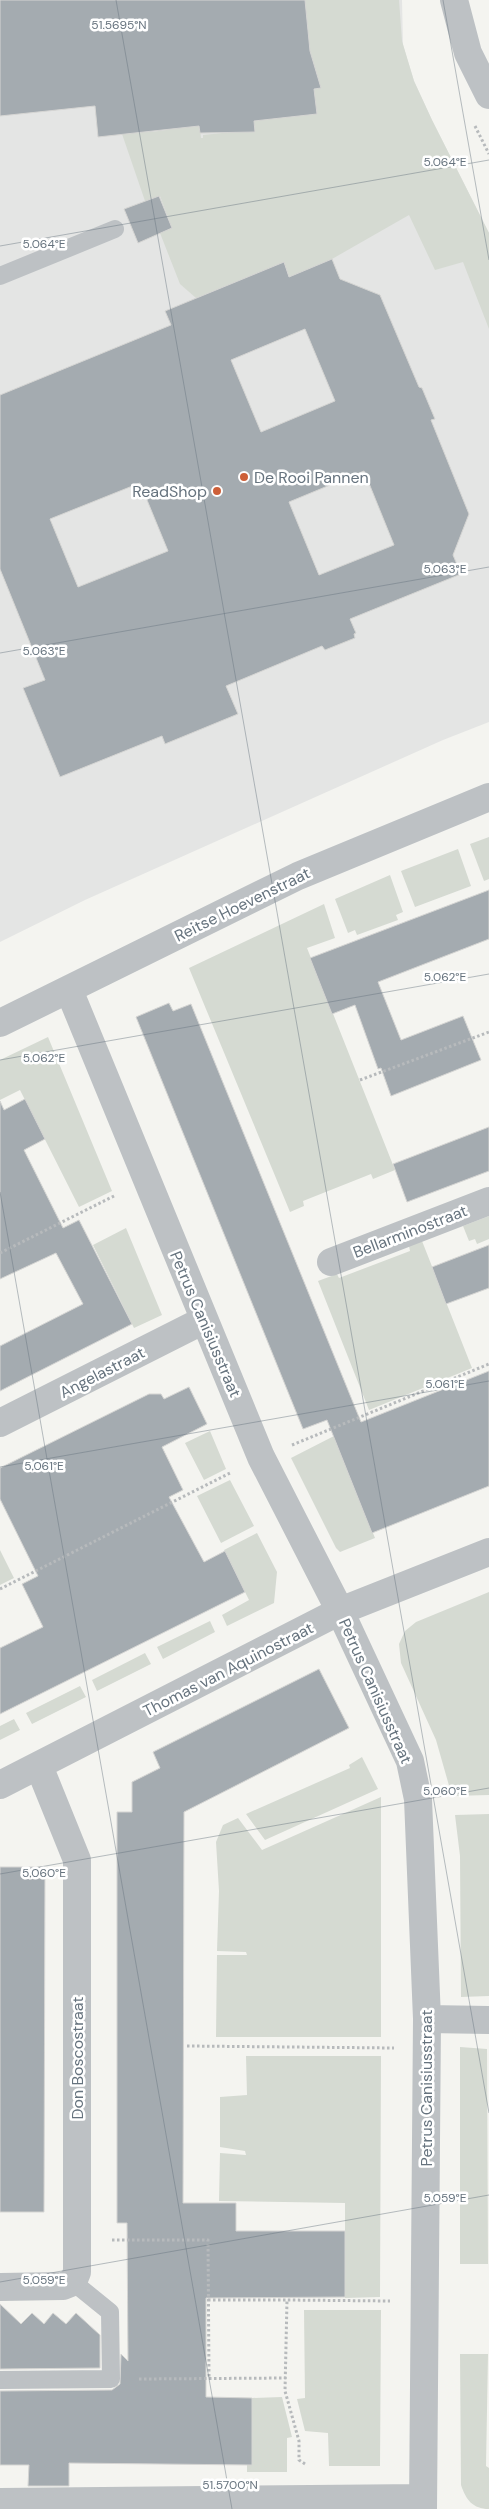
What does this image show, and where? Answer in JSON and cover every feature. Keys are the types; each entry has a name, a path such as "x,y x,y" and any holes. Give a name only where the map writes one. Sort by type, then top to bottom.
{"street":[{"path":"454,0 468,53 489,95"},
{"name":"Reitse Hoevenstraat","path":"0,1023 298,876 489,797"},
{"name":"Petrus Canisiusstraat","path":"69,990 261,1457 340,1611 410,1761 418,1799 427,2020 423,2503"},
{"name":"Bellarminostraat","path":"331,1262 489,1201"},
{"name":"Angelastraat","path":"0,1423 204,1320"},
{"name":"Thomas van Aquinostraat","path":"0,1785 340,1611 489,1552"},
{"name":"Don Boscostraat","path":"39,1766 77,1860 77,2272 73,2282"},
{"path":"427,2020 489,2020"},
{"path":"0,2286 63,2286 73,2282"},
{"path":"0,2502 337,2499 423,2503"}],"lane":[{"path":"0,276 115,229"},
{"path":"0,2380 111,2379 110,2312 73,2282"}],"path":[{"path":"360,1080 489,1032"},
{"path":"0,1253 146,1180"},
{"path":"187,2046 427,2048"},
{"path":"77,2240 208,2240 209,2378"},
{"path":"208,2300 424,2302"},
{"path":"287,2300 285,2391 299,2441 299,2460 337,2489 337,2499"},
{"path":"111,2379 286,2378"}],"shaded area":[{"name":"De Rooi Pannen","path":"0,0 402,0 403,45 414,81 489,233 489,722 443,740 85,900 0,942"},
{"path":"305,0 399,0 402,41 414,81 489,233 489,329 463,262 435,270 409,215 332,259 289,277 284,262 196,298 180,284 160,233 172,228 160,196 145,201 121,131 160,131 199,121 201,138 203,138 203,135 252,130 254,132 251,95 269,93 272,119 317,114 314,89 321,88 310,51"},
{"path":"489,837 489,879 484,881 470,844"},
{"path":"458,849 471,886 415,907 401,871"},
{"path":"390,875 403,912 396,915 398,920 357,935 355,930 348,933 335,899"},
{"path":"324,904 335,938 307,948 395,1170 373,1179 371,1174 303,1201 304,1206 290,1212 189,968"},
{"path":"48,1037 112,1191 79,1207 20,1090 0,1100 0,1060"},
{"path":"489,1216 489,1239 477,1244 475,1239 469,1241 463,1226"},
{"path":"126,1228 162,1315 134,1328 93,1245"},
{"path":"422,1241 472,1368 369,1410 318,1281 337,1274 339,1278 410,1251 409,1246"},
{"path":"210,1431 226,1469 204,1480 185,1443"},
{"path":"334,1436 375,1538 340,1552 336,1548 291,1458"},
{"path":"230,1480 254,1526 221,1543 197,1496"},
{"path":"257,1533 277,1572 274,1603 227,1626 222,1615 249,1600 224,1550"},
{"path":"0,1550 14,1578 0,1585"},
{"path":"489,1592 489,1795 452,1796 436,1740 401,1663 399,1644 405,1631 416,1622"},
{"path":"210,1621 215,1632 163,1659 157,1647"},
{"path":"145,1653 151,1664 97,1691 92,1680"},
{"path":"80,1686 86,1697 32,1724 26,1713"},
{"path":"14,1719 20,1730 0,1740 0,1726"},
{"path":"362,1757 378,1789 265,1840 246,1814 350,1768 349,1765"},
{"path":"381,1797 381,2037 216,2037 217,1955 247,1955 246,1952 217,1951 219,1891 216,1842 223,1825 238,1818 262,1850"},
{"path":"489,1814 489,1996 461,1997 460,1856 455,1815"},
{"path":"460,2047 487,2049 488,2264 460,2264"},
{"path":"246,2056 381,2056 380,2297 345,2298 345,2203 219,2201 220,2153 246,2155 245,2151 220,2147 220,2097 247,2095"},
{"path":"304,2310 381,2310 380,2466 329,2466 328,2433 305,2431 297,2399 305,2398"},
{"path":"460,2354 488,2354 486,2466 489,2468 489,2509 483,2509 471,2503 461,2485"},
{"path":"282,2397 292,2437 287,2438 287,2472 247,2472 247,2464 252,2464 252,2398"}],"building":[{"path":"0,0 305,0 310,51 321,88 314,89 317,114 254,121 255,132 200,133 199,126 98,137 95,106 0,116"},
{"path":"159,196 172,228 138,243 124,209"},
{"path":"332,259 340,279 380,295 419,387 422,388 435,419 431,420 469,514 453,555 461,574 350,619 356,633 354,634 355,638 325,650 322,646 226,686 238,714 165,744 162,736 60,777 23,688 45,680 0,569 0,395 171,325 165,311 284,262 289,277","holes":["305,329 335,401 261,432 231,360","364,471 394,545 319,575 289,502","140,483 168,551 78,587 50,519"]},
{"path":"489,890 489,939 378,982 401,1040 463,1016 481,1060 391,1096 381,1068 378,1069 355,1005 332,1014 310,958"},
{"path":"169,1003 173,1011 191,1004 361,1422 489,1371 489,1486 372,1533 327,1420 303,1429 136,1017"},
{"path":"25,1099 45,1139 24,1150 63,1228 79,1220 132,1324 0,1391 0,1346 83,1304 56,1253 0,1279 0,1101 4,1110"},
{"path":"489,1127 489,1171 407,1202 393,1164"},
{"path":"489,1245 489,1288 446,1304 432,1267"},
{"path":"189,1387 207,1424 162,1447 183,1490 169,1497 204,1562 225,1551 245,1592 0,1714 0,1648 43,1627 22,1584 38,1576 0,1499 0,1468 149,1394 161,1394 164,1399"},
{"path":"319,1669 349,1728 184,1812 183,2203 236,2203 236,2231 345,2231 345,2297 206,2298 206,2397 252,2398 252,2465 69,2463 69,2486 28,2486 29,2465 0,2465 0,2391 112,2390 120,2384 121,2354 128,2361 127,2223 117,2223 117,1812 132,1812 132,1782 160,1768 153,1752"},
{"path":"0,1867 45,1867 44,2212 0,2212"},
{"path":"0,2304 21,2324 32,2313 44,2324 53,2313 66,2324 76,2313 100,2335 100,2368 0,2369"}],"place":[{"name":"De Rooi Pannen","path":"244,477"},
{"name":"ReadShop","path":"217,491"}]}
